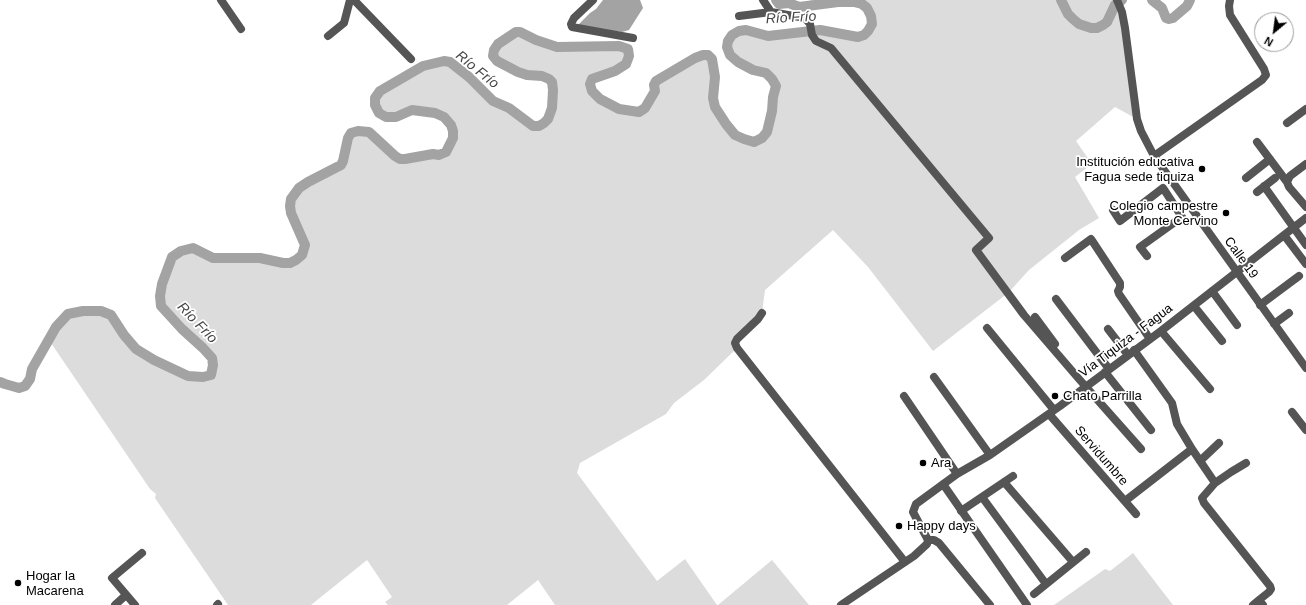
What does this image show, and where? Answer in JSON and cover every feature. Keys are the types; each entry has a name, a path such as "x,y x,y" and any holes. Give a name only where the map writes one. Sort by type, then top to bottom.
{"street":[{"path":"221,0 241,29"},
{"path":"328,36 344,23 350,0"},
{"path":"354,0 410,59"},
{"path":"593,0 574,18 571,24 572,27 633,38"},
{"path":"763,0 771,12"},
{"name":"Calle 19","path":"1117,0 1122,12 1140,131 1154,156 1184,200 1306,368"},
{"path":"1154,156 1262,80 1266,75 1264,69 1230,15 1230,0"},
{"path":"739,16 771,12 805,18 810,24 812,35 816,41 831,48 989,238 976,250 1024,315 1141,449"},
{"path":"1287,123 1306,109"},
{"path":"1257,142 1287,182 1289,187 1306,207"},
{"path":"1246,178 1270,159"},
{"path":"1287,182 1290,176 1306,164"},
{"path":"1257,192 1275,178"},
{"path":"1264,186 1306,245"},
{"path":"1113,210 1120,221 1163,188 1182,217 1140,247 1147,256"},
{"path":"1174,205 1184,200"},
{"name":"Vía Tiquiza - Fagua","path":"928,540 914,517 913,508 916,504 957,474 990,455 1051,412 1194,306 1306,218"},
{"path":"1284,235 1306,264"},
{"path":"1065,258 1090,240 1120,283 1118,291 1119,294 1150,339"},
{"path":"1260,305 1299,276"},
{"path":"1212,291 1237,325"},
{"path":"1056,299 1151,430"},
{"path":"1194,306 1222,341"},
{"path":"762,313 737,339 735,343 737,348 905,562"},
{"path":"1274,324 1289,313"},
{"path":"1035,317 1086,386"},
{"name":"Servidumbre","path":"987,328 1051,412 1136,514"},
{"path":"1108,329 1131,353 1172,403 1177,424 1215,483"},
{"path":"1161,331 1210,389"},
{"path":"934,377 990,455"},
{"path":"904,396 957,474"},
{"path":"1292,412 1306,430"},
{"path":"1200,461 1219,443"},
{"path":"1125,501 1192,449"},
{"path":"1246,463 1215,483 1202,498 1204,503 1270,586 1271,589 1269,592 1258,603"},
{"path":"962,511 1013,476"},
{"path":"1004,482 1074,562"},
{"path":"943,484 1027,605"},
{"path":"982,497 1046,584"},
{"path":"841,605 924,549 928,540 934,540 939,543 990,605"},
{"path":"1034,594 1086,552"},
{"path":"135,605 112,578 142,553"},
{"path":"115,605 126,595"}],"shaded area":[{"path":"603,0 640,0 643,8 629,30 622,32 580,27 579,24 596,9"},
{"path":"811,0 1117,0 1137,119 1115,107 1076,141 1092,164 1075,177 1099,218 1079,230 1029,270 1008,293 933,351 868,267 833,230 765,290 762,313 737,339 737,348 704,380 674,403 666,414 580,463 577,473 657,581 685,559 717,605 555,605 538,580 507,605 388,605 385,602 392,597 367,560 311,605 228,605 155,498 156,494 150,489 49,340 56,327 68,314 83,311 101,311 111,315 124,335 136,349 154,360 188,376 203,377 211,375 213,365 212,358 161,306 160,296 162,284 172,257 181,251 193,248 214,258 260,258 283,263 290,263 296,260 302,255 305,245 291,213 291,199 299,188 341,165 348,138 351,133 358,131 369,132 400,159 433,154 439,155 446,152 453,138 453,131 451,125 444,117 435,113 412,110 396,117 386,117 379,113 375,105 375,98 380,91 423,66 444,61 455,65 493,101 509,108 533,126 539,126 548,119 552,108 552,82 542,76 527,75 518,72 497,61 493,56 494,50 498,44 516,32 520,32 536,40 557,47 619,46 628,49 629,56 626,64 615,71 592,79 590,84 592,91 600,99 619,109 639,112 645,108 655,91 654,85 656,81 695,58 708,55 712,59 715,77 713,98 715,107 735,135 754,142 762,138 767,132 776,86 772,79 766,74 753,70 738,62 730,55 727,47 728,41 732,35 739,31 746,30 768,36 820,30 858,37 864,35 872,24 871,16 867,9 861,4 854,2 838,2 799,7"},
{"path":"1133,553 1173,605 1054,605 1105,569 1110,571"},
{"path":"772,560 809,605 718,605"}],"waterway":[{"name":"Río Frío","path":"0,382 19,388 25,386 30,379 32,369 56,327 68,314 83,311 101,311 111,315 124,335 136,349 154,360 188,376 203,377 211,375 213,365 212,358 161,306 160,296 162,284 172,257 181,251 193,248 213,258 260,258 283,263 290,263 296,260 302,255 305,245 291,213 291,199 299,188 341,165 348,138 351,133 358,131 369,132 400,159 433,154 439,155 446,152 453,138 453,131 451,125 444,117 435,113 412,110 396,117 386,117 379,113 375,105 375,98 380,91 423,66 444,61 450,62 469,77 493,101 509,108 533,126 539,126 544,123 548,119 552,108 552,82 542,76 527,75 518,72 497,61 493,56 494,50 498,44 516,32 520,32 536,40 557,47 619,46 628,49 629,56 626,64 615,71 592,79 590,84 592,91 600,99 619,109 639,112 645,108 655,91 654,85 656,81 695,58 708,55 712,59 715,77 713,98 715,107 735,135 754,142 762,138 767,132 776,86 766,73 753,70 738,62 730,55 727,47 728,41 732,35 739,31 746,30 768,36 820,30 858,37 864,35 872,24 871,16 867,8 862,4 854,2 838,2 799,7 789,3 779,4 776,0"},
{"name":"Río Frío","path":"1061,0 1068,14 1073,19 1079,24 1091,28 1097,28 1107,22 1115,5 1122,0"},
{"name":"Río Frío","path":"1152,0 1162,8 1166,18 1169,19 1173,18 1187,6 1190,0"}],"place":[{"name":"Institución educativa Fagua sede tiquiza","path":"1202,169"},
{"name":"Colegio campestre Monte Cervino","path":"1226,213"},
{"name":"Chato Parrilla","path":"1055,396"},
{"name":"Ara","path":"923,463"},
{"name":"Happy days","path":"899,526"},
{"name":"Hogar la Macarena","path":"18,583"}]}
